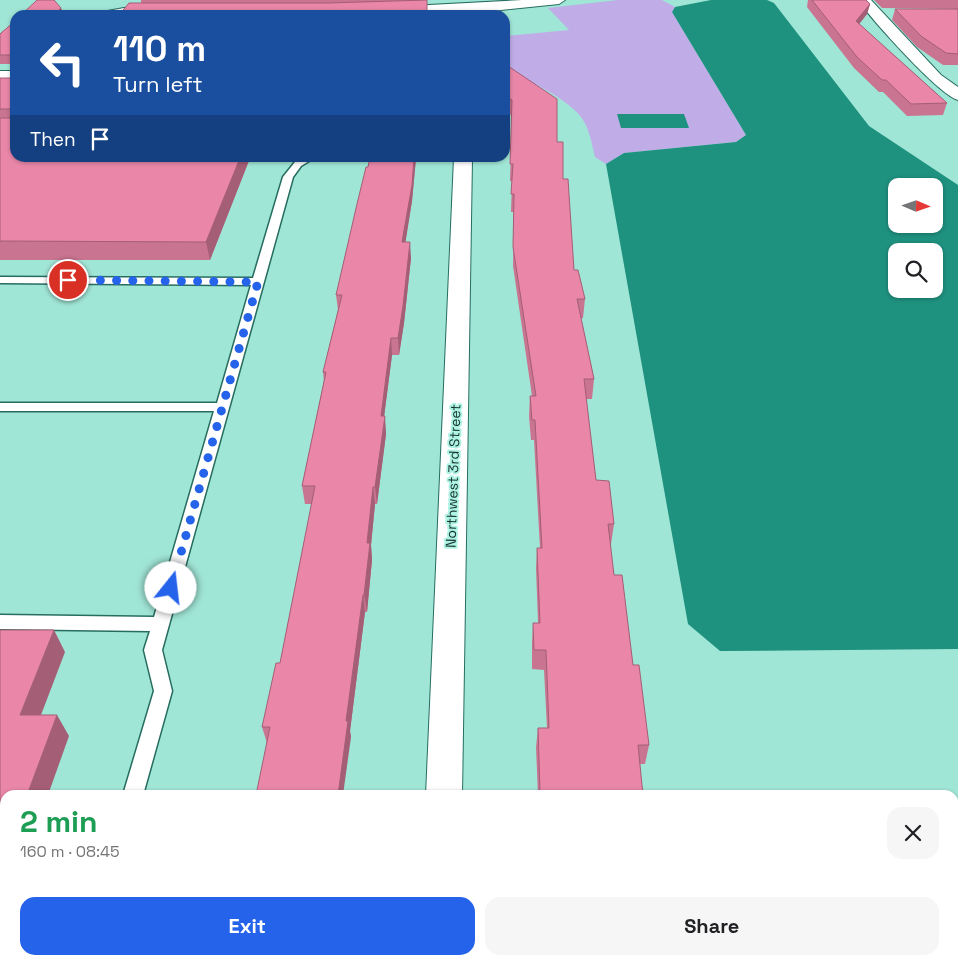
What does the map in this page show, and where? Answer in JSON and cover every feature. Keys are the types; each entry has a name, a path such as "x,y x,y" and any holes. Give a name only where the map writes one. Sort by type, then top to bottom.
{"street":[{"path":"403,10 492,7 559,0"},
{"path":"864,0 936,78 958,95"},
{"path":"876,14 898,14"},
{"name":"Northwest 3rd Street","path":"444,790 463,162"}],"lane":[{"path":"134,790 163,691 152,650 288,177 302,162"},
{"path":"0,280 258,282"},
{"path":"0,407 222,407"},
{"path":"0,622 160,624"}],"shaded area":[{"path":"618,0 662,0 675,7 672,12 746,135 736,142 624,153 606,164 595,157 587,129 577,112 559,98 510,72 510,36 569,30 548,8"},
{"path":"711,0 767,0 774,3 869,126 958,185 958,649 720,651 688,624 606,164 624,153 736,142 746,135 672,12 675,7"},
{"path":"617,114 684,114 689,128 621,128"}],"building":[{"path":"37,0 54,0 61,8 59,10 26,10"},
{"path":"427,0 427,10 123,10 129,3 328,3"},
{"path":"812,0 866,0 870,4 856,21 947,103 911,104 886,80 882,80 857,57"},
{"path":"895,9 958,9 958,54 946,53 921,36"},
{"path":"10,25 10,55 0,55 0,34"},
{"path":"510,67 557,99 557,142 563,142 563,179 568,179 574,270 578,270 585,299 577,299 594,379 584,379 596,480 609,481 614,524 608,524 614,575 622,575 633,665 639,665 649,745 638,745 642,790 540,790 538,728 549,728 546,650 534,650 533,623 540,623 537,548 542,548 535,420 532,420 530,396 536,396 513,247 514,194 511,194 513,164 510,164 512,100 510,99"},
{"path":"0,78 10,78 10,109 0,109"},
{"path":"0,118 10,118 10,162 238,162 206,242 0,241"},
{"path":"369,162 414,162 412,185 402,242 410,242 403,306 398,338 391,338 381,416 385,416 375,487 373,487 367,543 370,543 339,790 257,790 270,727 262,727 276,663 280,663 315,486 302,486 326,372 323,372 342,295 336,295 366,167 368,167"},
{"path":"0,630 54,630 20,715 57,715 29,790 0,790"}],"route":[{"path":"68,280 258,282 171,588"}]}
